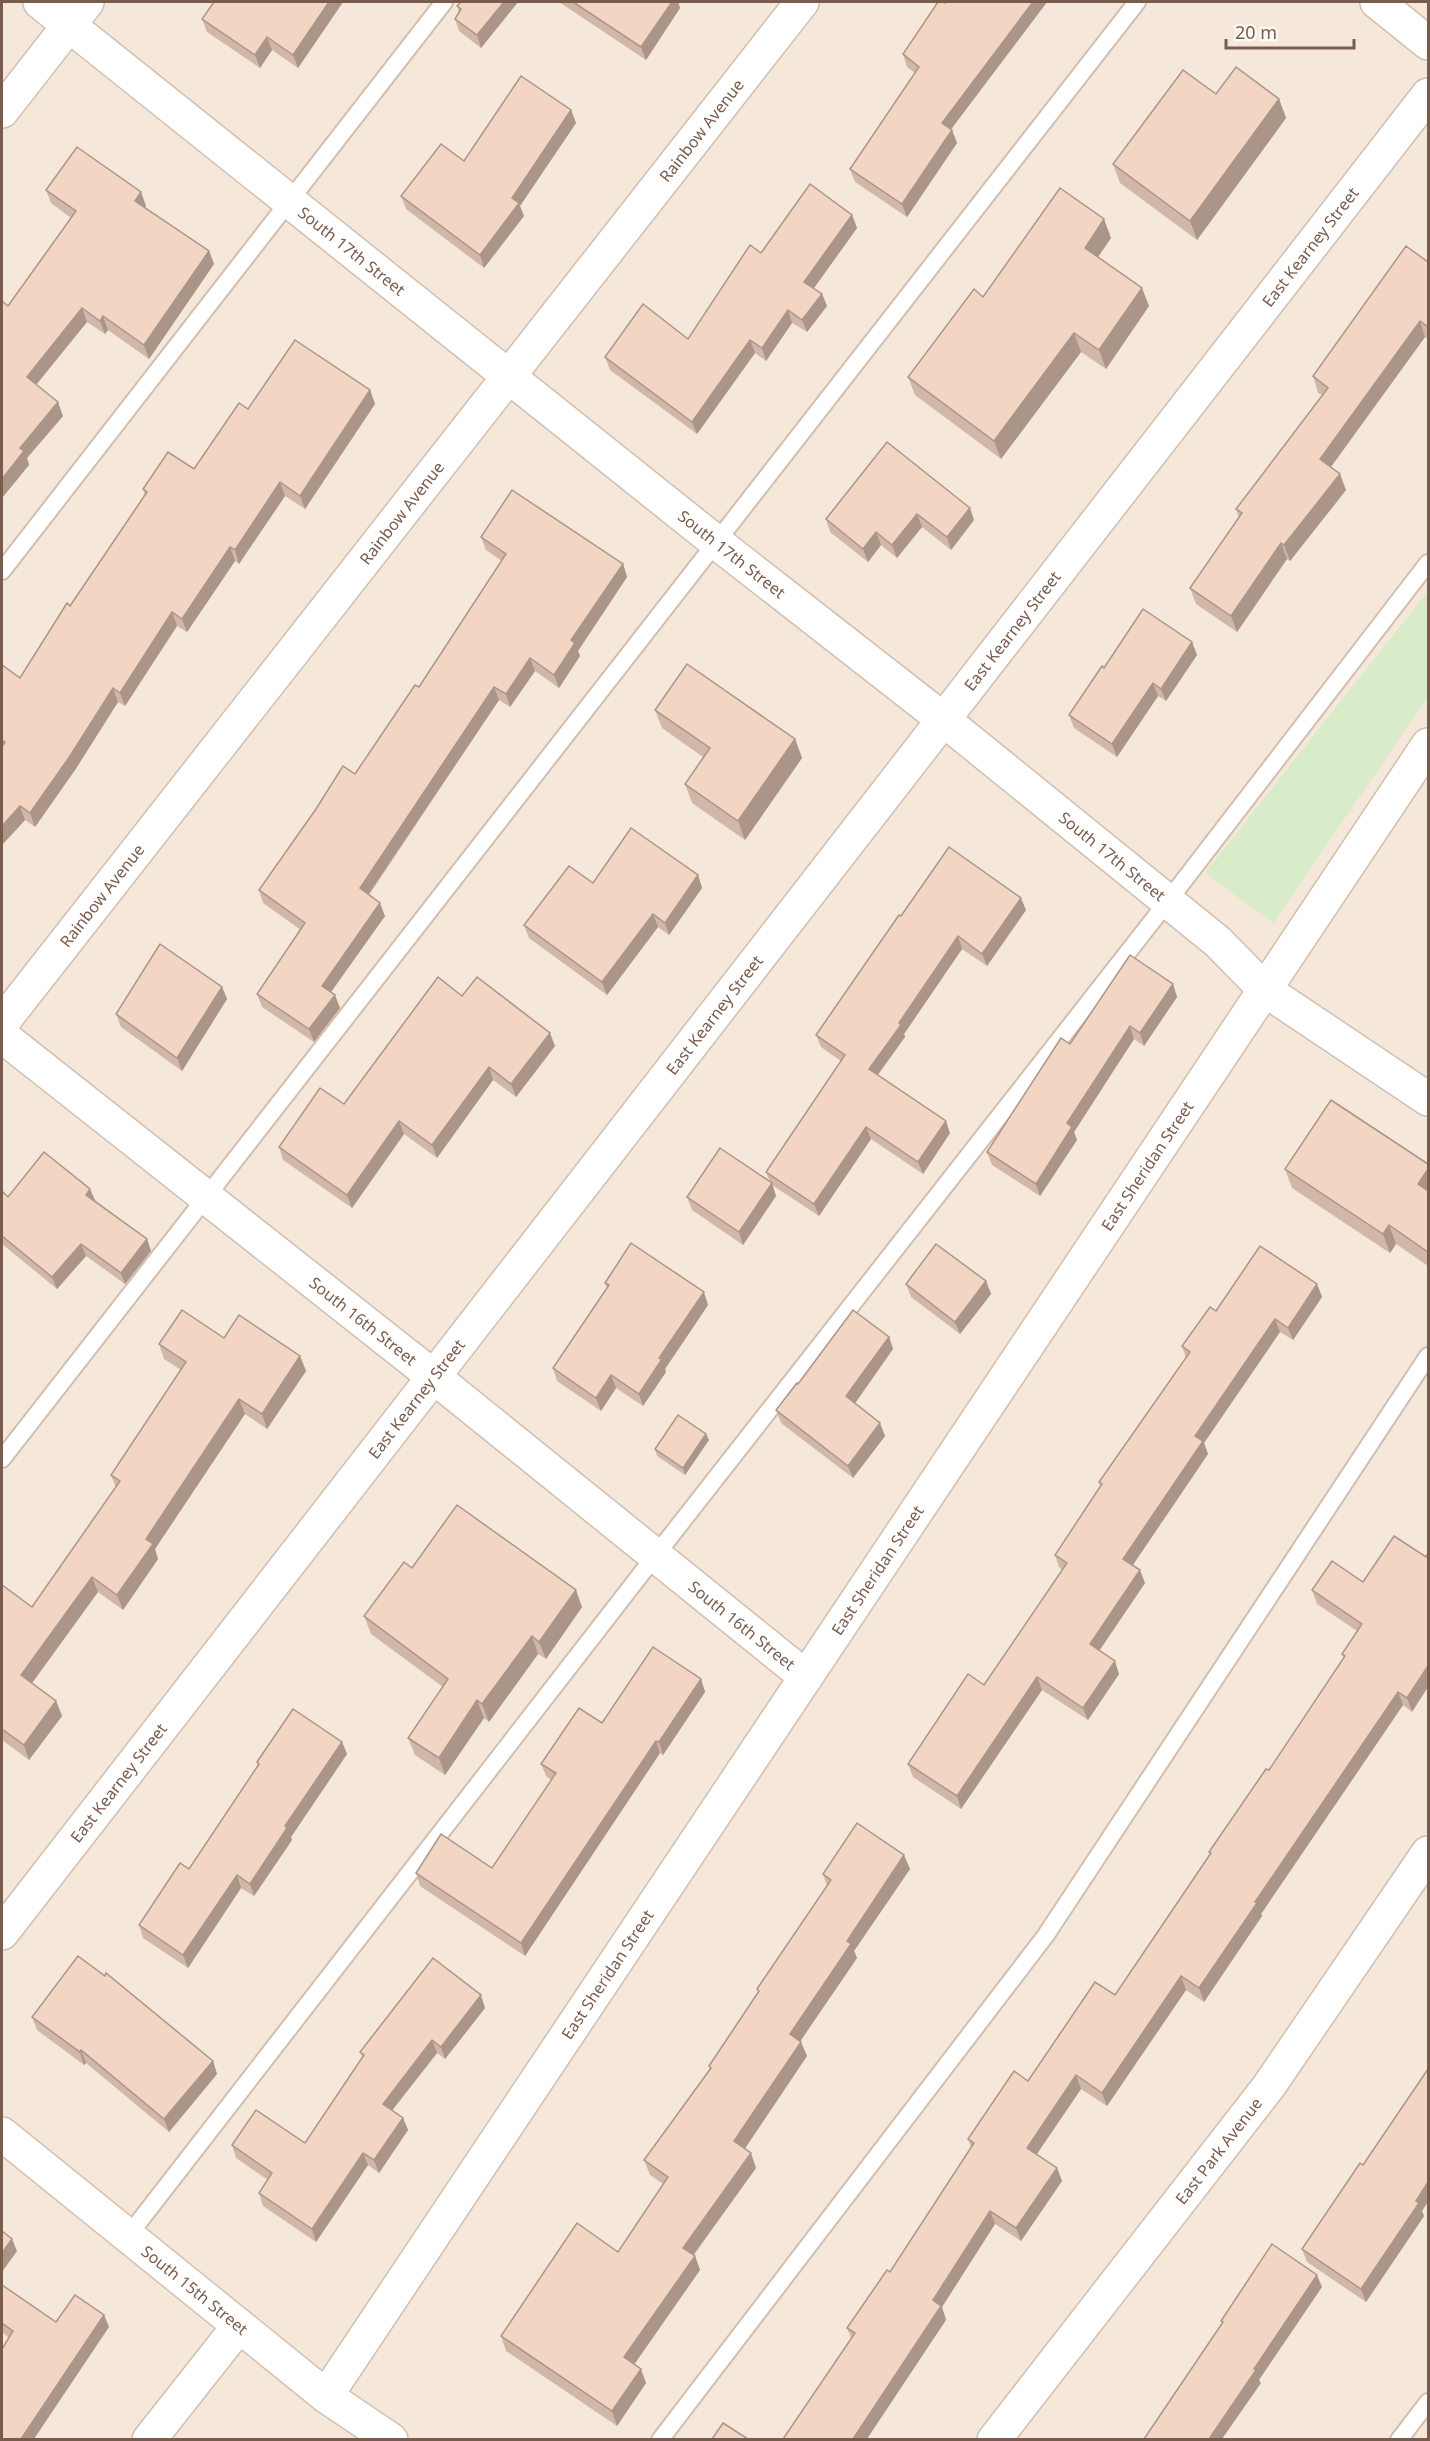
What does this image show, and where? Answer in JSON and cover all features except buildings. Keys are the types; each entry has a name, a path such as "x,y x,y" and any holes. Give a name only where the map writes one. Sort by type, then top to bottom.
{"street":[{"name":"South 17th Street","path":"40,2 78,13 289,200 716,542 944,720 1168,901 1218,942 1265,990 1428,1099"},
{"name":"Rainbow Avenue","path":"2,1023 802,2"},
{"path":"1377,2 1428,43"},
{"path":"2,111 78,13"},
{"name":"East Kearney Street","path":"2,1933 1428,95"},
{"name":"East Sheridan Street","path":"326,2396 1428,745"},
{"name":"South 16th Street","path":"2,1036 434,1377 806,1677"},
{"name":"East Park Avenue","path":"994,2439 1269,2086 1428,1853"},
{"name":"South 15th Street","path":"2,2134 326,2396 391,2439"},
{"path":"149,2439 239,2326"}],"lane":[{"path":"2,571 444,2"},
{"path":"2,1459 1137,2"},
{"path":"128,2236 1428,564"},
{"path":"660,2439 1046,1935 1428,1356"},
{"path":"1399,2439 1428,2402"}],"shaded area":[{"path":"2,2 1428,2 1428,2439 2,2439"}],"green space":[{"path":"1428,591 1428,697 1273,923 1205,873"}]}
